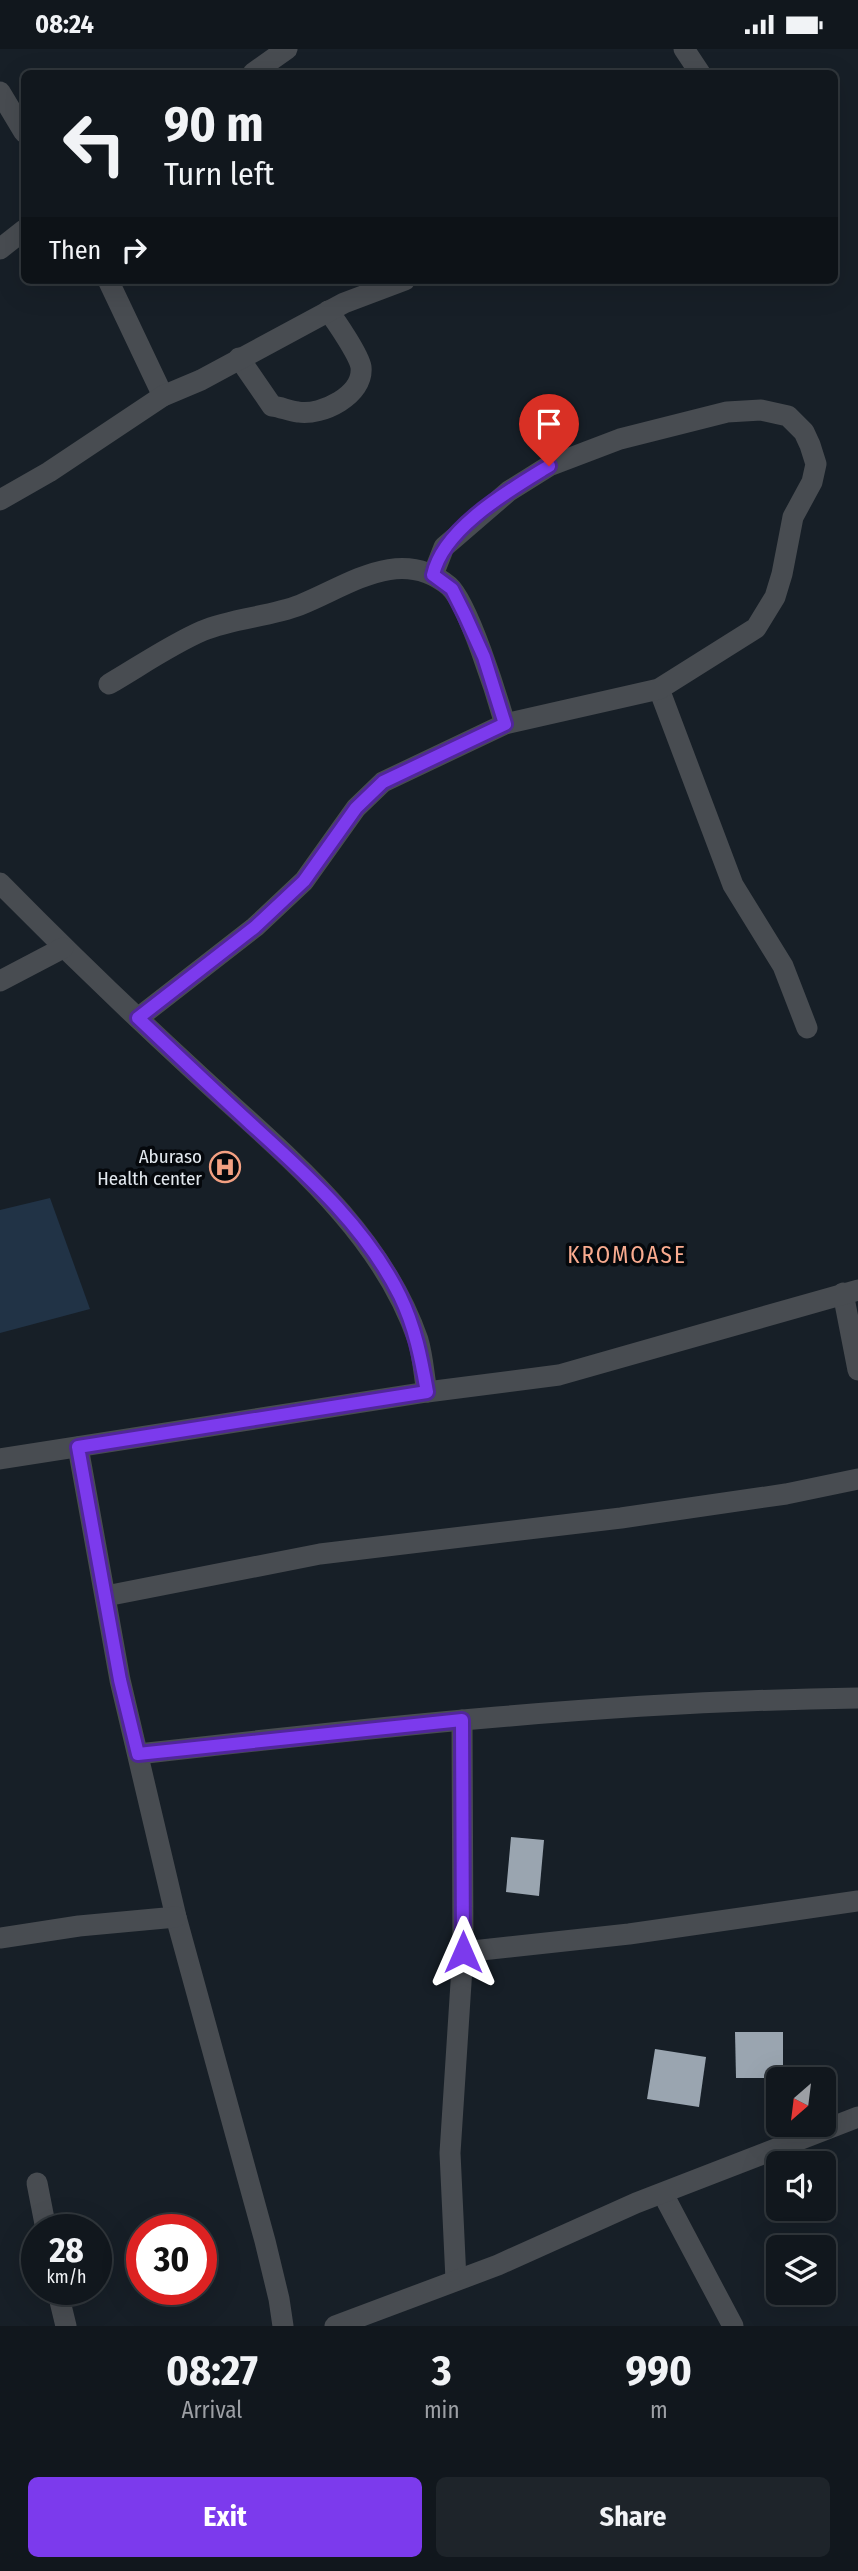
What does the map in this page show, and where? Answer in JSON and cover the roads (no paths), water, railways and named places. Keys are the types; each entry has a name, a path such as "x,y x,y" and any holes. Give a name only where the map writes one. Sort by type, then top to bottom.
{"street":[{"path":"257,70 287,49"},
{"path":"684,49 698,70"},
{"path":"0,92 21,127"},
{"path":"0,249 21,232"},
{"path":"110,284 163,396"},
{"path":"0,500 49,472 163,396 201,380 328,311 395,284"},
{"path":"239,358 272,406 299,413 314,411 344,400 359,382 361,365 328,311"},
{"path":"138,1018 255,927 304,881 356,808 383,782 505,724 659,689 756,628 770,607 782,574 793,517 812,482 816,464 804,432 788,416 761,410 727,412 620,439 549,466 509,491 444,547 433,575"},
{"path":"110,684 204,630 299,605 370,572 398,569 433,575 452,589 484,657 505,724"},
{"path":"659,689 733,885 759,923 783,966 807,1028"},
{"path":"0,883 63,948 283,1153 330,1199 364,1238 399,1295 419,1342 427,1392"},
{"path":"0,981 63,948"},
{"path":"0,1458 427,1392 559,1375 850,1291 858,1370"},
{"path":"78,1447 120,1680 177,1917 265,2241 283,2326"},
{"path":"106,1596 320,1554 621,1518 786,1494 858,1479"},
{"path":"138,1754 462,1720 734,1702 858,1698"},
{"path":"456,2280 450,2153 463,1952 462,1720"},
{"path":"463,1952 629,1934 858,1901"},
{"path":"0,1938 79,1926 177,1917"},
{"path":"335,2326 456,2280 635,2203 858,2117"},
{"path":"37,2183 43,2214"},
{"path":"663,2194 733,2326"},
{"path":"61,2305 66,2326"}],"place":[{"name":"Aburaso Health center","path":"225,1167"}],"district":[{"name":"KROMOASE","path":"627,1255"}]}
